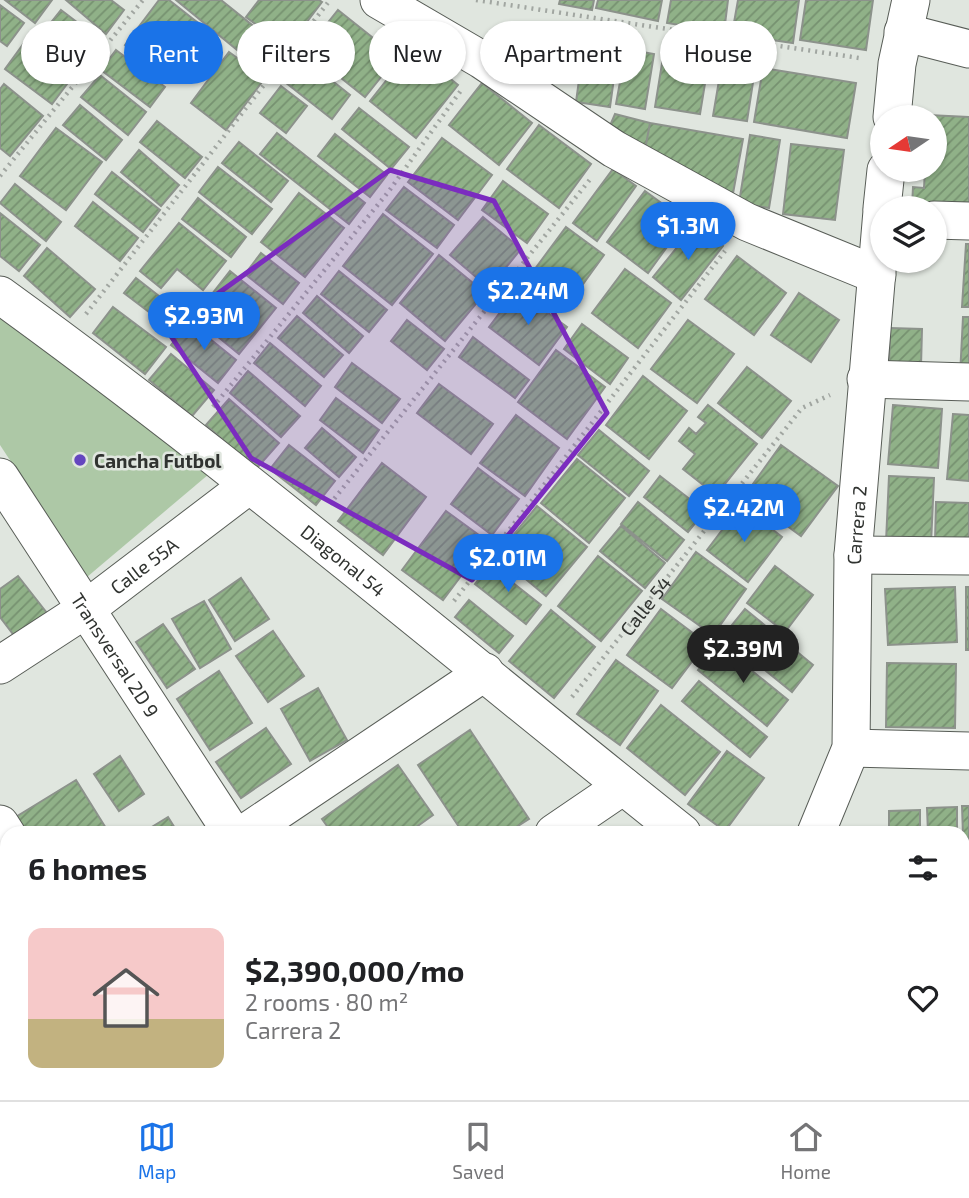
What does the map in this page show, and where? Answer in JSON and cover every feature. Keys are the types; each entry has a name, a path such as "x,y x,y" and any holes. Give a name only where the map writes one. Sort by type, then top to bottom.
{"street":[{"path":"379,0 480,59"},
{"path":"894,105 904,32 969,49"},
{"path":"518,84 614,149 747,222 877,275"},
{"path":"947,220 969,221"},
{"name":"Carrera 2","path":"819,826 851,748 853,555 877,275"},
{"name":"Diagonal 54","path":"0,295 65,342 308,531 673,826"},
{"path":"866,379 969,382"},
{"name":"Transversal 2D 9","path":"0,477 227,826"},
{"name":"Calle 55A","path":"0,665 86,609 249,485"},
{"path":"853,555 969,556"},
{"path":"255,826 485,672"},
{"path":"851,748 969,751"},
{"path":"564,826 623,786"}],"path":[{"path":"0,176 143,0"},
{"path":"65,342 330,0"},
{"path":"476,0 904,32"},
{"path":"188,438 389,191 480,63"},
{"path":"308,531 614,149"},
{"path":"432,629 747,222"},
{"name":"Calle 54","path":"549,725 802,408 866,379"}],"highlighted area":[{"path":"390,170 494,201 607,413 472,580 251,458 167,330"}],"green space":[{"path":"0,313 209,474 87,577 0,445"}],"building":[{"path":"5,0 52,0 36,21 32,21"},
{"path":"66,0 111,0 124,10 110,29 110,21 91,21"},
{"path":"159,0 169,0 196,21 143,21"},
{"path":"176,0 221,0 247,21 237,21 237,50 223,38 223,21 202,21"},
{"path":"259,0 322,2 308,21 251,21 246,17"},
{"path":"560,0 594,0 592,10 559,4"},
{"path":"598,0 662,0 658,21 596,8"},
{"path":"671,0 728,0 725,21 667,21"},
{"path":"738,0 799,0 793,43 777,41 777,21 734,21"},
{"path":"806,0 873,0 866,50 800,40"},
{"path":"0,5 21,21 21,27 7,46 0,41"},
{"path":"61,10 75,21 52,21"},
{"path":"338,10 352,21 329,21"},
{"path":"355,24 369,35 369,84 375,84 365,97 349,84 355,84"},
{"path":"21,47 21,81 5,69"},
{"path":"116,50 124,56 124,84 161,84 165,87 150,107 110,77 110,58"},
{"path":"229,52 237,58 237,84 260,84 226,130 191,103 205,84 223,84 223,60"},
{"path":"646,53 654,54 645,109 616,104 620,84 646,84"},
{"path":"777,70 856,83 847,138 754,122 760,84 777,84"},
{"path":"660,76 660,84 705,84 700,114 655,107"},
{"path":"110,83 146,112 128,135 81,97 92,84"},
{"path":"4,84 43,116 10,156 0,148 0,89"},
{"path":"25,84 67,84 52,104"},
{"path":"288,84 336,84 350,95 332,119"},
{"path":"383,84 458,85 416,138 370,101"},
{"path":"481,84 532,123 499,165 449,125"},
{"path":"578,84 613,84 610,107 576,102"},
{"path":"718,84 753,84 747,121 713,116"},
{"path":"281,86 307,106 286,133 260,113"},
{"path":"80,105 122,140 106,160 63,125"},
{"path":"359,108 409,147 391,169 342,129"},
{"path":"615,114 650,123 645,150 606,135"},
{"path":"947,116 969,117 969,211 947,209 947,196 913,196 913,187 924,188 924,182 947,182"},
{"path":"157,121 202,157 185,178 140,142"},
{"path":"650,123 743,139 732,199 645,150"},
{"path":"539,125 591,164 559,208 507,169"},
{"path":"56,128 102,162 66,210 20,176"},
{"path":"277,133 365,203 349,224 260,154"},
{"path":"335,134 387,175 370,197 318,156"},
{"path":"750,135 780,140 769,208 739,203"},
{"path":"442,138 492,175 458,220 408,182"},
{"path":"239,142 288,181 271,202 222,163"},
{"path":"791,144 844,150 835,220 783,214"},
{"path":"139,150 179,185 161,206 121,172"},
{"path":"218,167 272,209 252,234 199,192"},
{"path":"613,169 636,186 597,241 573,223"},
{"path":"112,172 160,210 143,232 95,194"},
{"path":"503,181 548,214 527,243 482,210"},
{"path":"15,184 61,222 46,241 0,203"},
{"path":"404,187 454,225 437,248 386,210"},
{"path":"645,191 686,221 648,273 607,242"},
{"path":"299,193 344,228 305,277 261,242"},
{"path":"198,198 246,237 231,257 182,219"},
{"path":"93,202 138,238 120,261 75,226"},
{"path":"0,213 40,245 19,271 0,256"},
{"path":"383,214 433,254 392,305 343,266"},
{"path":"483,217 521,249 489,288 450,255"},
{"path":"179,223 226,261 203,290 177,269 161,288 140,271"},
{"path":"696,224 723,246 681,300 653,277"},
{"path":"566,227 604,255 565,309 526,281"},
{"path":"966,244 969,244 969,307 962,307"},
{"path":"47,248 95,289 70,317 24,276"},
{"path":"261,253 299,283 283,304 245,274"},
{"path":"439,255 485,293 445,341 400,303"},
{"path":"737,256 786,293 754,335 705,299"},
{"path":"625,269 671,303 638,348 592,313"},
{"path":"230,271 276,308 239,354 194,317"},
{"path":"339,271 387,310 369,332 321,294"},
{"path":"136,278 178,311 166,325 124,293"},
{"path":"517,290 567,327 539,365 489,327"},
{"path":"799,293 839,320 811,362 771,335"},
{"path":"317,296 363,336 349,353 303,313"},
{"path":"113,307 166,347 145,374 93,333"},
{"path":"297,316 343,355 324,377 278,338"},
{"path":"963,317 969,317 969,376 960,376"},
{"path":"407,320 444,349 427,370 391,341"},
{"path":"688,320 734,354 697,403 651,369"},
{"path":"189,322 236,360 218,383 171,345"},
{"path":"582,324 628,358 610,384 564,349"},
{"path":"890,328 922,329 921,367 889,366"},
{"path":"473,337 529,380 515,398 459,357"},
{"path":"270,343 321,386 305,406 254,363"},
{"path":"556,350 605,387 567,439 518,402"},
{"path":"171,354 214,390 192,416 149,380"},
{"path":"352,363 400,399 382,423 335,387"},
{"path":"747,367 791,401 762,438 718,403"},
{"path":"248,371 300,416 281,437 230,393"},
{"path":"643,376 687,411 649,459 606,425"},
{"path":"439,384 493,424 471,454 417,413"},
{"path":"336,398 379,430 363,453 320,420"},
{"path":"229,399 279,443 256,469 206,425"},
{"path":"708,405 757,444 716,495 683,469 695,454 679,441 689,428 696,434 706,423 698,417"},
{"path":"893,405 942,409 938,468 888,464"},
{"path":"953,414 969,415 969,481 947,479"},
{"path":"516,415 559,448 525,496 480,463"},
{"path":"322,428 356,457 339,477 305,448"},
{"path":"599,430 649,471 629,496 578,455"},
{"path":"289,445 335,481 316,505 270,469"},
{"path":"781,445 838,486 801,536 745,495"},
{"path":"577,459 625,498 589,543 541,503"},
{"path":"382,463 426,497 383,555 338,521"},
{"path":"478,468 519,499 492,535 451,504"},
{"path":"660,476 705,511 688,532 644,497"},
{"path":"889,476 934,478 931,544 886,542"},
{"path":"638,502 684,540 667,561 621,524"},
{"path":"936,502 969,503 969,543 935,542"},
{"path":"741,505 782,537 748,582 707,550"},
{"path":"537,506 587,547 546,596 497,555"},
{"path":"446,511 487,541 443,600 402,570"},
{"path":"621,526 665,563 645,588 600,551"},
{"path":"696,552 746,589 713,635 662,599"},
{"path":"598,556 642,591 601,641 558,606"},
{"path":"490,565 541,605 526,624 475,584"},
{"path":"775,566 813,595 785,632 747,603"},
{"path":"18,576 47,613 16,638 0,617 0,589"},
{"path":"241,578 269,619 235,641 209,600"},
{"path":"955,587 957,642 888,645 885,589"},
{"path":"966,587 969,587 969,650 966,650"},
{"path":"469,600 513,636 499,653 455,617"},
{"path":"204,601 231,649 200,668 172,619"},
{"path":"661,609 706,643 672,688 627,655"},
{"path":"745,609 813,665 792,692 723,636"},
{"path":"551,610 595,647 554,698 509,661"},
{"path":"163,624 195,669 167,688 136,642"},
{"path":"273,631 304,676 268,702 236,656"},
{"path":"719,644 788,700 767,726 698,670"},
{"path":"616,660 658,691 620,745 577,714"},
{"path":"887,663 956,664 955,728 886,727"},
{"path":"219,671 252,723 210,750 177,699"},
{"path":"699,681 767,737 750,757 682,701"},
{"path":"318,688 347,740 310,761 281,709"},
{"path":"661,705 720,752 685,795 627,748"},
{"path":"266,728 291,764 241,798 216,762"},
{"path":"470,730 529,819 518,826 458,826 418,765"},
{"path":"727,751 764,778 729,826 718,826 688,804"},
{"path":"120,756 144,794 119,811 94,774"},
{"path":"398,765 433,815 418,826 327,826 322,819"},
{"path":"76,780 105,826 19,826 14,818"},
{"path":"962,806 969,806 969,826 963,826"},
{"path":"957,807 957,826 928,826 927,808"},
{"path":"920,810 920,826 889,826 889,811"},
{"path":"168,817 174,826 153,826"}],"place":[{"name":"Cancha Futbol","path":"80,460"}]}
